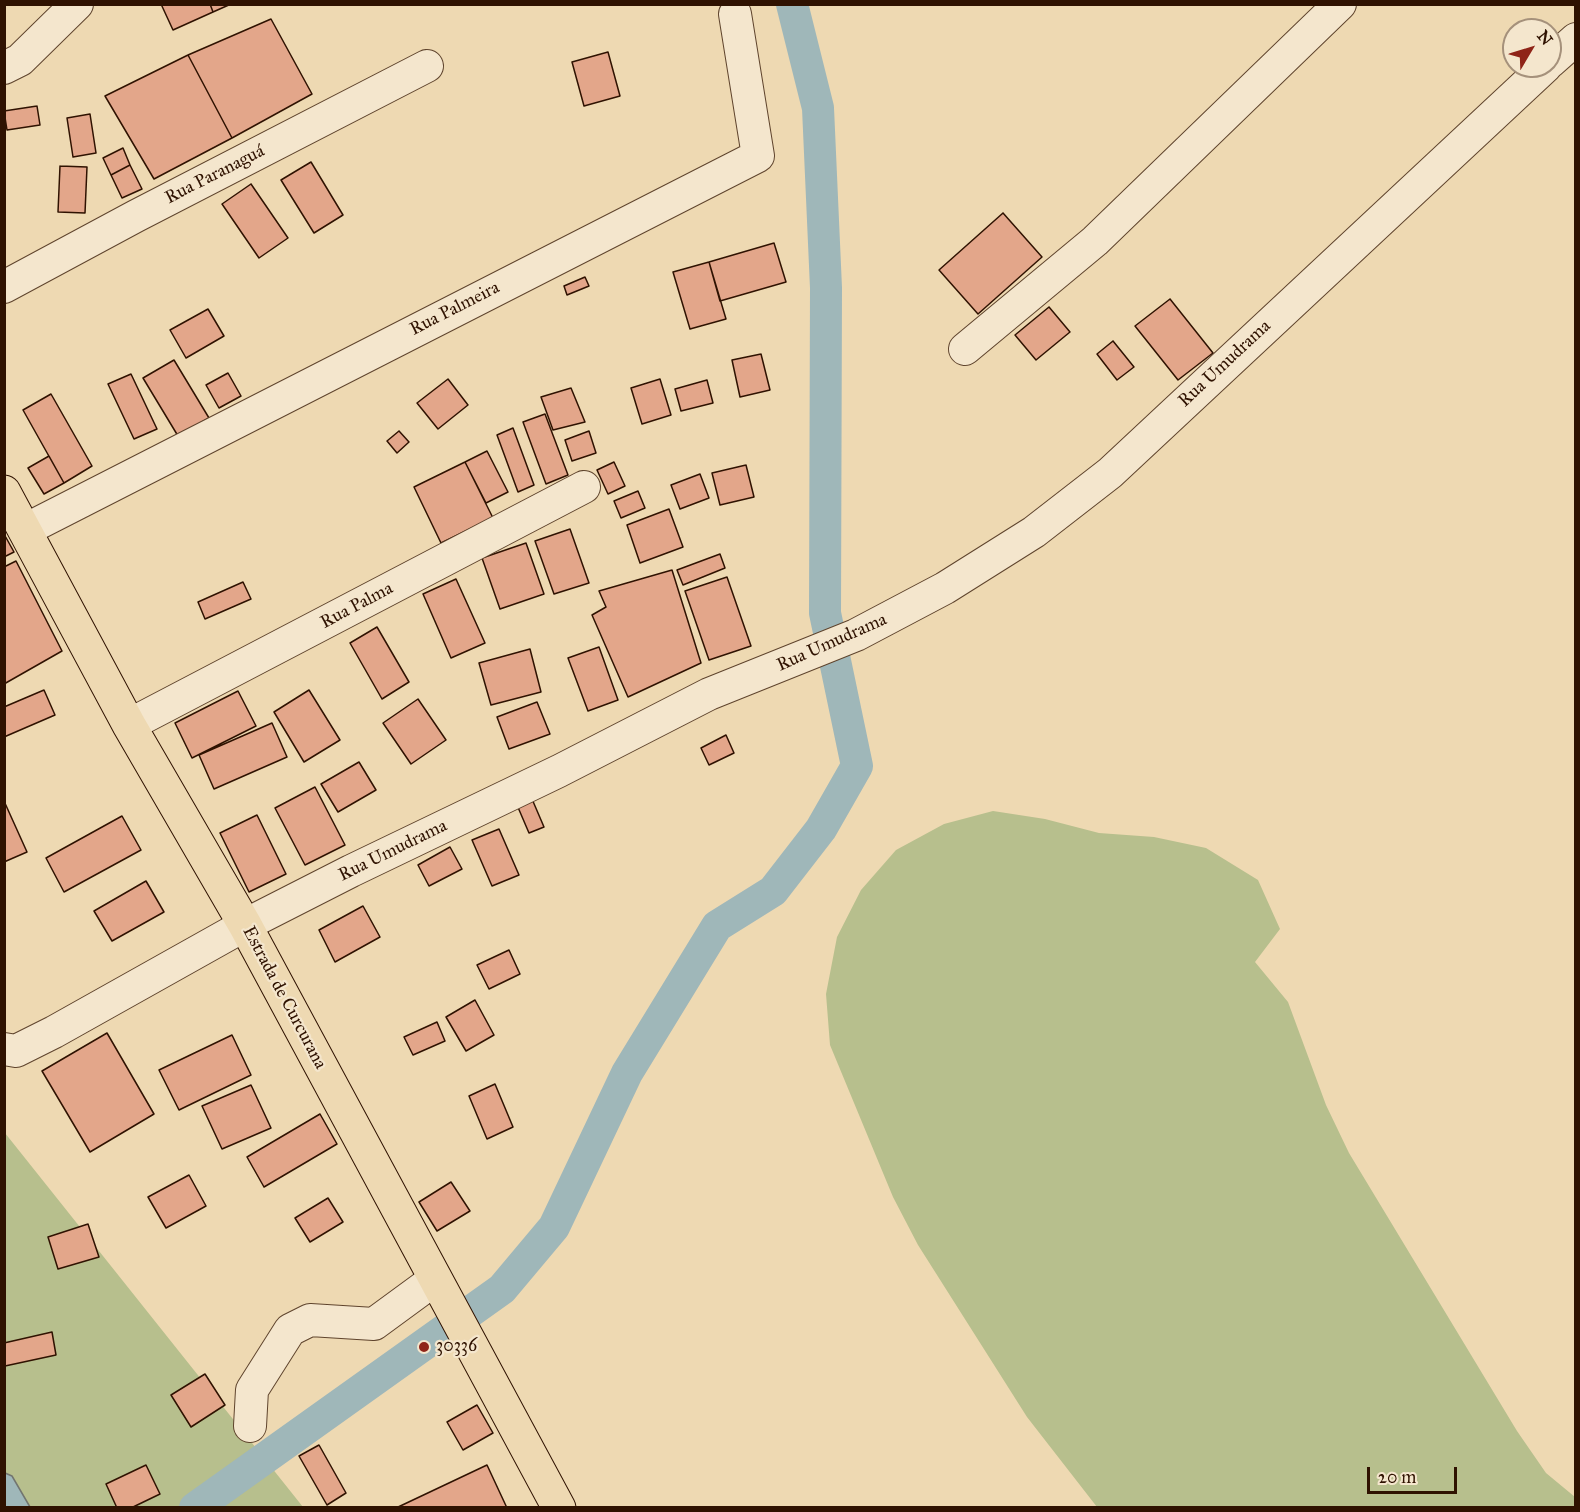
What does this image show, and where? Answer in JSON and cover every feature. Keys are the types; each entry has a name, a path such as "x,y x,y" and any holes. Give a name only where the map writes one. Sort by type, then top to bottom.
{"main road":[{"name":"Estrada de Curcurana","path":"4,492 129,725 245,925 559,1508"}],"street":[{"path":"4,68 20,60 78,4"},
{"path":"965,349 1095,241 1340,4"},
{"name":"Rua Palmeira","path":"26,530 758,156 735,14"},
{"path":"1562,51 1575,39"},
{"name":"Rua Paranaguá","path":"4,288 136,216 427,66"},
{"name":"Rua Umudrama","path":"4,1048 16,1051 54,1032 245,925 709,694 856,635 945,588 1034,532 1110,473 1533,78"},
{"name":"Rua Palma","path":"129,725 584,487"},
{"path":"250,1426 252,1390 290,1330 310,1320 374,1324 439,1288"}],"green space":[{"path":"993,811 1045,819 1099,833 1154,837 1206,848 1258,880 1280,929 1255,962 1288,1002 1326,1105 1349,1153 1517,1431 1546,1473 1575,1497 1575,1507 1097,1507 1027,1417 918,1245 893,1197 830,1045 826,994 837,937 861,890 896,850 944,824"},
{"path":"5,1133 303,1507 5,1507"}],"water":[{"path":"5,1473 12,1476 30,1507 5,1507"}],"building":[{"path":"161,4 210,4 213,12 173,30"},
{"path":"210,4 231,4 213,12"},
{"path":"271,19 312,94 232,138 188,55"},
{"path":"608,52 620,96 584,106 572,62"},
{"path":"188,55 232,138 154,179 105,96"},
{"path":"37,106 40,125 7,130 4,111"},
{"path":"90,114 96,153 73,157 67,118"},
{"path":"123,148 130,165 111,175 103,158"},
{"path":"311,162 343,215 314,233 281,180"},
{"path":"130,165 142,189 122,198 111,175"},
{"path":"60,166 87,167 85,213 58,212"},
{"path":"251,184 288,238 259,258 222,204"},
{"path":"1003,213 1042,257 978,314 939,270"},
{"path":"774,243 786,282 720,301 709,262"},
{"path":"709,262 726,319 690,329 673,272"},
{"path":"585,277 589,286 567,295 564,286"},
{"path":"1170,299 1213,353 1178,380 1135,326"},
{"path":"1049,307 1070,332 1036,360 1015,335"},
{"path":"208,309 224,336 186,358 170,330"},
{"path":"1113,341 1134,367 1117,380 1097,354"},
{"path":"761,354 770,390 740,397 732,360"},
{"path":"174,360 209,418 178,436 143,378"},
{"path":"228,373 241,396 219,408 206,385"},
{"path":"131,374 157,429 134,439 108,384"},
{"path":"448,379 468,405 438,429 417,403"},
{"path":"660,379 671,415 642,424 631,388"},
{"path":"707,380 713,403 681,411 675,389"},
{"path":"571,388 585,422 553,430 541,397"},
{"path":"51,394 92,466 64,483 23,410"},
{"path":"545,414 568,475 546,484 523,422"},
{"path":"513,428 534,485 518,492 497,435"},
{"path":"399,431 409,442 397,453 387,441"},
{"path":"589,431 596,453 572,461 565,440"},
{"path":"487,451 508,492 486,503 465,462"},
{"path":"49,456 64,483 44,494 28,468"},
{"path":"465,462 493,518 441,543 414,487"},
{"path":"614,462 625,486 608,494 597,470"},
{"path":"746,465 754,497 720,505 712,473"},
{"path":"700,474 709,498 680,509 671,485"},
{"path":"638,491 645,508 621,518 614,501"},
{"path":"669,509 683,547 640,563 627,525"},
{"path":"570,529 589,583 554,594 535,541"},
{"path":"4,534 14,552 4,557"},
{"path":"526,543 544,594 500,609 482,558"},
{"path":"720,554 725,568 683,585 677,570"},
{"path":"16,561 62,651 4,684 4,567"},
{"path":"672,570 701,663 628,697 592,615 606,607 599,591"},
{"path":"727,577 751,646 709,660 685,591"},
{"path":"456,579 485,643 451,658 423,594"},
{"path":"243,582 251,599 205,619 198,602"},
{"path":"377,627 409,682 382,699 350,643"},
{"path":"599,647 618,700 588,711 568,658"},
{"path":"530,649 541,692 491,705 479,663"},
{"path":"44,690 55,715 4,737 4,707"},
{"path":"309,690 340,740 304,762 274,712"},
{"path":"238,691 256,726 192,758 175,723"},
{"path":"418,699 446,740 411,764 383,723"},
{"path":"537,702 550,734 509,749 497,717"},
{"path":"272,723 287,757 214,789 199,755"},
{"path":"726,735 734,753 709,765 701,748"},
{"path":"359,762 376,790 338,812 321,784"},
{"path":"315,787 345,845 305,865 275,808"},
{"path":"532,799 544,827 529,833 517,805"},
{"path":"4,801 27,852 4,862"},
{"path":"257,815 286,874 249,892 220,833"},
{"path":"122,816 141,850 64,892 46,858"},
{"path":"499,829 519,875 492,886 472,840"},
{"path":"450,847 462,869 429,886 418,865"},
{"path":"146,881 164,912 112,941 94,911"},
{"path":"363,906 380,937 335,962 319,930"},
{"path":"509,950 520,974 489,989 477,965"},
{"path":"475,1000 494,1035 466,1051 446,1017"},
{"path":"437,1022 445,1041 413,1055 404,1037"},
{"path":"107,1033 154,1114 90,1152 42,1071"},
{"path":"232,1035 251,1075 179,1110 159,1070"},
{"path":"495,1084 513,1127 487,1139 469,1096"},
{"path":"251,1085 271,1128 222,1149 202,1106"},
{"path":"320,1114 337,1144 264,1187 247,1157"},
{"path":"189,1175 206,1206 166,1228 148,1197"},
{"path":"451,1182 470,1211 437,1231 419,1202"},
{"path":"328,1198 343,1222 310,1242 295,1218"},
{"path":"88,1224 99,1257 58,1269 48,1237"},
{"path":"52,1332 56,1355 5,1366 4,1343"},
{"path":"205,1374 225,1405 191,1427 171,1395"},
{"path":"477,1405 493,1433 463,1450 447,1422"},
{"path":"319,1445 346,1493 327,1505 299,1456"},
{"path":"146,1465 160,1494 131,1508 117,1508 106,1484"},
{"path":"487,1465 507,1508 396,1508"}],"waterway":[{"path":"195,1508 502,1289 554,1227 627,1073 717,926 773,891 821,829 857,766 825,613 826,288 818,108 792,4"}],"place":[{"name":"30336","path":"424,1347"}]}
